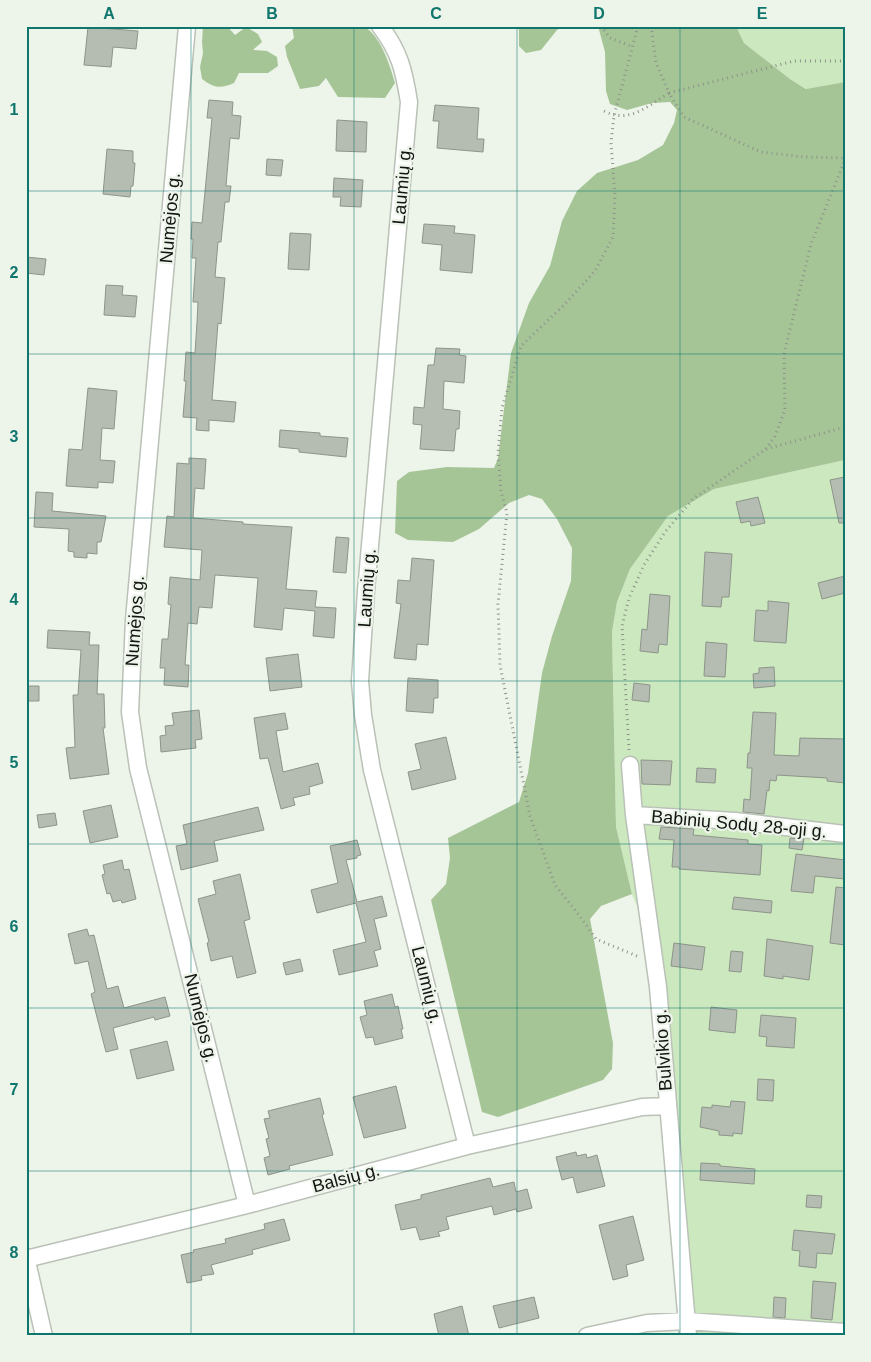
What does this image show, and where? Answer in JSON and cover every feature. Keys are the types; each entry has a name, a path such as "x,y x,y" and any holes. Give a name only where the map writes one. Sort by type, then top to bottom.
{"street":[{"name":"Numėjos g.","path":"187,26 134,620 130,712 138,768 247,1205"},
{"name":"Laumių g.","path":"380,26 388,36 403,66 409,102 366,591 360,681 363,715 372,770 467,1146"},
{"name":"Bulvikio g.","path":"630,765 634,816 658,987 687,1328"},
{"name":"Babinių Sodų 28-oji g.","path":"634,816 735,821 845,834"},
{"name":"Balsių g.","path":"26,1258 247,1205 467,1146 642,1108 668,1106"},
{"path":"26,1258 44,1336"},
{"path":"587,1336 647,1324 687,1328 845,1332"}],"path":[{"path":"601,26 610,38 633,47"},
{"path":"638,26 614,116 611,143 615,196 613,237 595,271 564,305 521,346 502,408 498,453 501,491 508,513 498,604 500,665 530,816 555,885 579,914 596,939 654,963"},
{"path":"651,26 656,63 669,93 684,117 761,152 845,159 811,244 784,354 785,410 775,436 766,449"},
{"path":"604,110 614,116 631,116 669,93 794,61 845,61"},
{"path":"630,765 622,626 629,598 649,557 665,532 693,499 766,449 845,427"}],"green space":[{"path":"203,26 227,26 235,35 246,27 258,34 262,42 253,50 267,51 277,57 278,66 268,73 239,73 234,83 225,86 217,87 210,84 202,79 200,67 203,53"},
{"path":"292,26 363,26 369,30 379,43 395,83 385,98 338,97 326,78 319,86 300,89 287,57 285,46 294,38"},
{"path":"519,26 564,26 557,30 541,50 526,53 519,46"},
{"path":"598,26 736,26 744,43 790,79 806,89 845,82 845,460 714,489 668,516 630,569 617,602 612,632 616,827 632,894 601,906 590,919 613,1043 612,1069 603,1080 498,1117 482,1112 431,900 446,884 450,858 448,838 519,802 528,773 542,673 552,636 571,581 572,548 557,519 542,499 529,495 509,503 479,529 453,542 408,540 395,533 397,481 409,472 447,467 494,468 498,458 511,353 529,303 550,266 562,221 577,191 597,173 638,160 663,145 674,123 677,110 670,102 652,103 627,110 610,104 606,91 605,52"},
{"path":"736,26 845,26 845,82 807,89 790,79 744,43"},
{"path":"845,460 845,1336 697,1336 663,978 652,943 632,894 616,827 612,632 617,602 630,569 668,516 714,489"}],"building":[{"path":"88,27 138,31 136,49 113,47 111,67 84,65"},
{"path":"209,100 233,102 232,115 241,116 239,139 230,138 226,186 231,186 229,202 225,202 221,242 218,242 215,277 225,278 221,324 218,323 212,400 236,402 234,422 209,420 209,431 196,430 197,418 183,417 186,352 195,353 198,302 193,302 196,258 192,258 192,222 202,223 212,118 207,118"},
{"path":"435,105 479,108 477,139 484,139 483,152 437,148 439,121 433,121"},
{"path":"337,120 367,122 366,152 336,151"},
{"path":"107,149 133,151 133,163 135,163 130,197 103,194"},
{"path":"267,159 283,160 281,176 266,175"},
{"path":"334,178 363,180 361,207 340,206 341,197 333,197"},
{"path":"424,224 455,226 454,233 475,235 472,273 440,270 442,245 422,243"},
{"path":"290,233 311,234 309,270 288,269"},
{"path":"26,257 46,259 44,275 26,273"},
{"path":"106,285 123,286 122,295 137,296 135,317 104,315"},
{"path":"436,348 460,349 459,355 466,356 464,383 444,381 443,409 460,411 459,429 456,429 454,451 420,449 422,425 413,424 414,407 424,408 428,365 434,365"},
{"path":"88,388 117,391 114,429 102,428 100,460 115,461 113,483 98,482 98,488 66,486 69,449 82,450"},
{"path":"280,430 320,433 320,436 348,438 346,457 299,452 299,449 279,447"},
{"path":"189,458 206,459 204,489 195,488 193,518 292,527 286,589 317,591 315,607 336,608 334,638 313,636 315,611 284,608 282,630 254,627 258,578 215,575 212,608 199,607 197,624 188,623 185,665 189,665 188,687 164,685 165,668 160,668 162,639 168,639 171,605 168,604 170,577 200,580 202,550 164,547 167,516 174,517 177,463 189,464"},
{"path":"845,477 845,523 839,523 830,480"},
{"path":"36,492 53,493 52,511 106,516 101,542 97,542 97,554 87,553 87,558 74,557 74,552 68,551 69,529 34,527"},
{"path":"758,497 765,523 751,526 750,521 741,523 736,502"},
{"path":"336,537 349,538 346,573 333,572"},
{"path":"705,552 732,554 729,597 722,597 721,607 702,606"},
{"path":"412,558 434,560 428,645 417,644 416,660 394,658 401,604 396,603 398,580 410,581"},
{"path":"845,576 845,593 822,599 818,583"},
{"path":"650,594 670,596 667,645 659,644 658,653 640,651 642,629 647,630"},
{"path":"768,601 789,603 786,643 754,641 756,610 768,611"},
{"path":"48,630 90,632 89,645 99,645 97,694 104,694 105,728 103,728 109,774 70,779 66,748 75,747 73,695 78,695 81,650 47,648"},
{"path":"706,642 727,644 725,677 704,676"},
{"path":"298,654 302,687 270,691 266,658"},
{"path":"774,667 775,686 754,688 753,674 759,673 759,668"},
{"path":"408,678 438,680 438,698 434,698 433,713 406,711"},
{"path":"634,683 650,685 649,702 632,700"},
{"path":"26,686 39,686 39,701 26,701"},
{"path":"199,710 202,739 195,740 196,748 161,752 160,736 166,735 165,726 174,725 172,713"},
{"path":"753,712 776,713 774,755 799,756 800,738 845,739 845,783 827,781 827,778 777,775 776,781 770,780 764,814 743,812 744,799 750,800 752,768 747,768"},
{"path":"285,713 288,729 276,731 283,772 318,763 323,783 309,787 310,794 293,798 295,805 281,809 268,758 260,759 254,718"},
{"path":"446,737 456,779 412,790 408,772 421,769 415,744"},
{"path":"641,760 672,761 670,785 642,784"},
{"path":"697,768 716,769 715,783 696,782"},
{"path":"111,805 118,837 90,843 83,811"},
{"path":"258,807 264,830 214,841 218,861 181,870 176,846 187,844 183,825"},
{"path":"55,813 57,825 39,828 37,815"},
{"path":"661,827 694,829 693,835 748,840 748,844 762,845 760,875 672,867 674,840 659,839"},
{"path":"790,838 804,839 802,850 789,848"},
{"path":"357,840 361,855 357,856 357,858 346,860 357,902 382,896 387,916 374,919 381,949 374,951 378,966 339,975 333,950 366,942 356,903 317,913 311,890 338,883 330,846"},
{"path":"796,854 845,860 845,879 815,876 813,893 791,891"},
{"path":"122,860 124,870 129,869 136,899 122,903 121,900 113,902 110,893 107,894 102,875 105,874 103,865"},
{"path":"240,874 250,919 244,921 256,973 237,978 232,956 211,961 207,943 209,942 198,899 216,894 213,881"},
{"path":"836,887 845,888 845,945 830,943"},
{"path":"734,897 772,901 771,913 732,909"},
{"path":"87,929 89,936 94,935 107,989 118,986 124,1008 165,997 170,1016 155,1020 154,1017 113,1028 118,1049 106,1052 91,994 95,992 88,961 75,964 68,934"},
{"path":"767,939 813,946 809,980 783,976 783,979 764,976"},
{"path":"674,943 705,947 702,970 671,966"},
{"path":"731,951 743,952 741,972 729,971"},
{"path":"300,959 303,971 286,975 283,963"},
{"path":"392,994 395,1007 398,1006 403,1038 375,1045 373,1037 366,1038 360,1017 367,1015 364,1001"},
{"path":"711,1007 737,1010 735,1033 709,1030"},
{"path":"761,1015 796,1018 794,1048 766,1046 767,1037 759,1036"},
{"path":"167,1041 174,1070 137,1079 130,1050"},
{"path":"758,1079 774,1080 773,1101 757,1100"},
{"path":"396,1086 406,1128 364,1138 353,1097"},
{"path":"320,1098 324,1114 322,1115 333,1155 289,1166 290,1169 268,1175 264,1158 270,1156 266,1139 269,1138 264,1119 270,1118 268,1111"},
{"path":"731,1101 745,1102 742,1134 733,1133 733,1136 719,1135 719,1131 700,1127 702,1107 712,1108 712,1105 730,1107"},
{"path":"576,1152 577,1156 586,1154 587,1158 597,1155 605,1186 577,1193 573,1177 562,1180 556,1157"},
{"path":"701,1163 755,1169 754,1184 700,1180"},
{"path":"490,1178 493,1187 514,1182 516,1192 527,1189 532,1208 517,1212 516,1209 494,1215 492,1206 446,1217 449,1229 438,1232 440,1236 420,1240 416,1227 401,1230 395,1205 421,1199 421,1195"},
{"path":"807,1195 822,1196 821,1208 806,1207"},
{"path":"633,1216 644,1260 626,1265 628,1276 613,1280 599,1225"},
{"path":"284,1219 290,1240 252,1250 253,1254 211,1265 214,1274 201,1276 202,1280 187,1283 181,1255 194,1252 193,1250 226,1243 225,1239 265,1229 264,1224"},
{"path":"794,1230 835,1234 832,1254 817,1253 816,1268 799,1266 800,1251 792,1250"},
{"path":"813,1281 836,1283 832,1320 811,1318"},
{"path":"534,1297 539,1318 499,1328 493,1306"},
{"path":"774,1297 786,1298 785,1318 773,1317"},
{"path":"462,1306 469,1336 439,1336 434,1314"}]}
